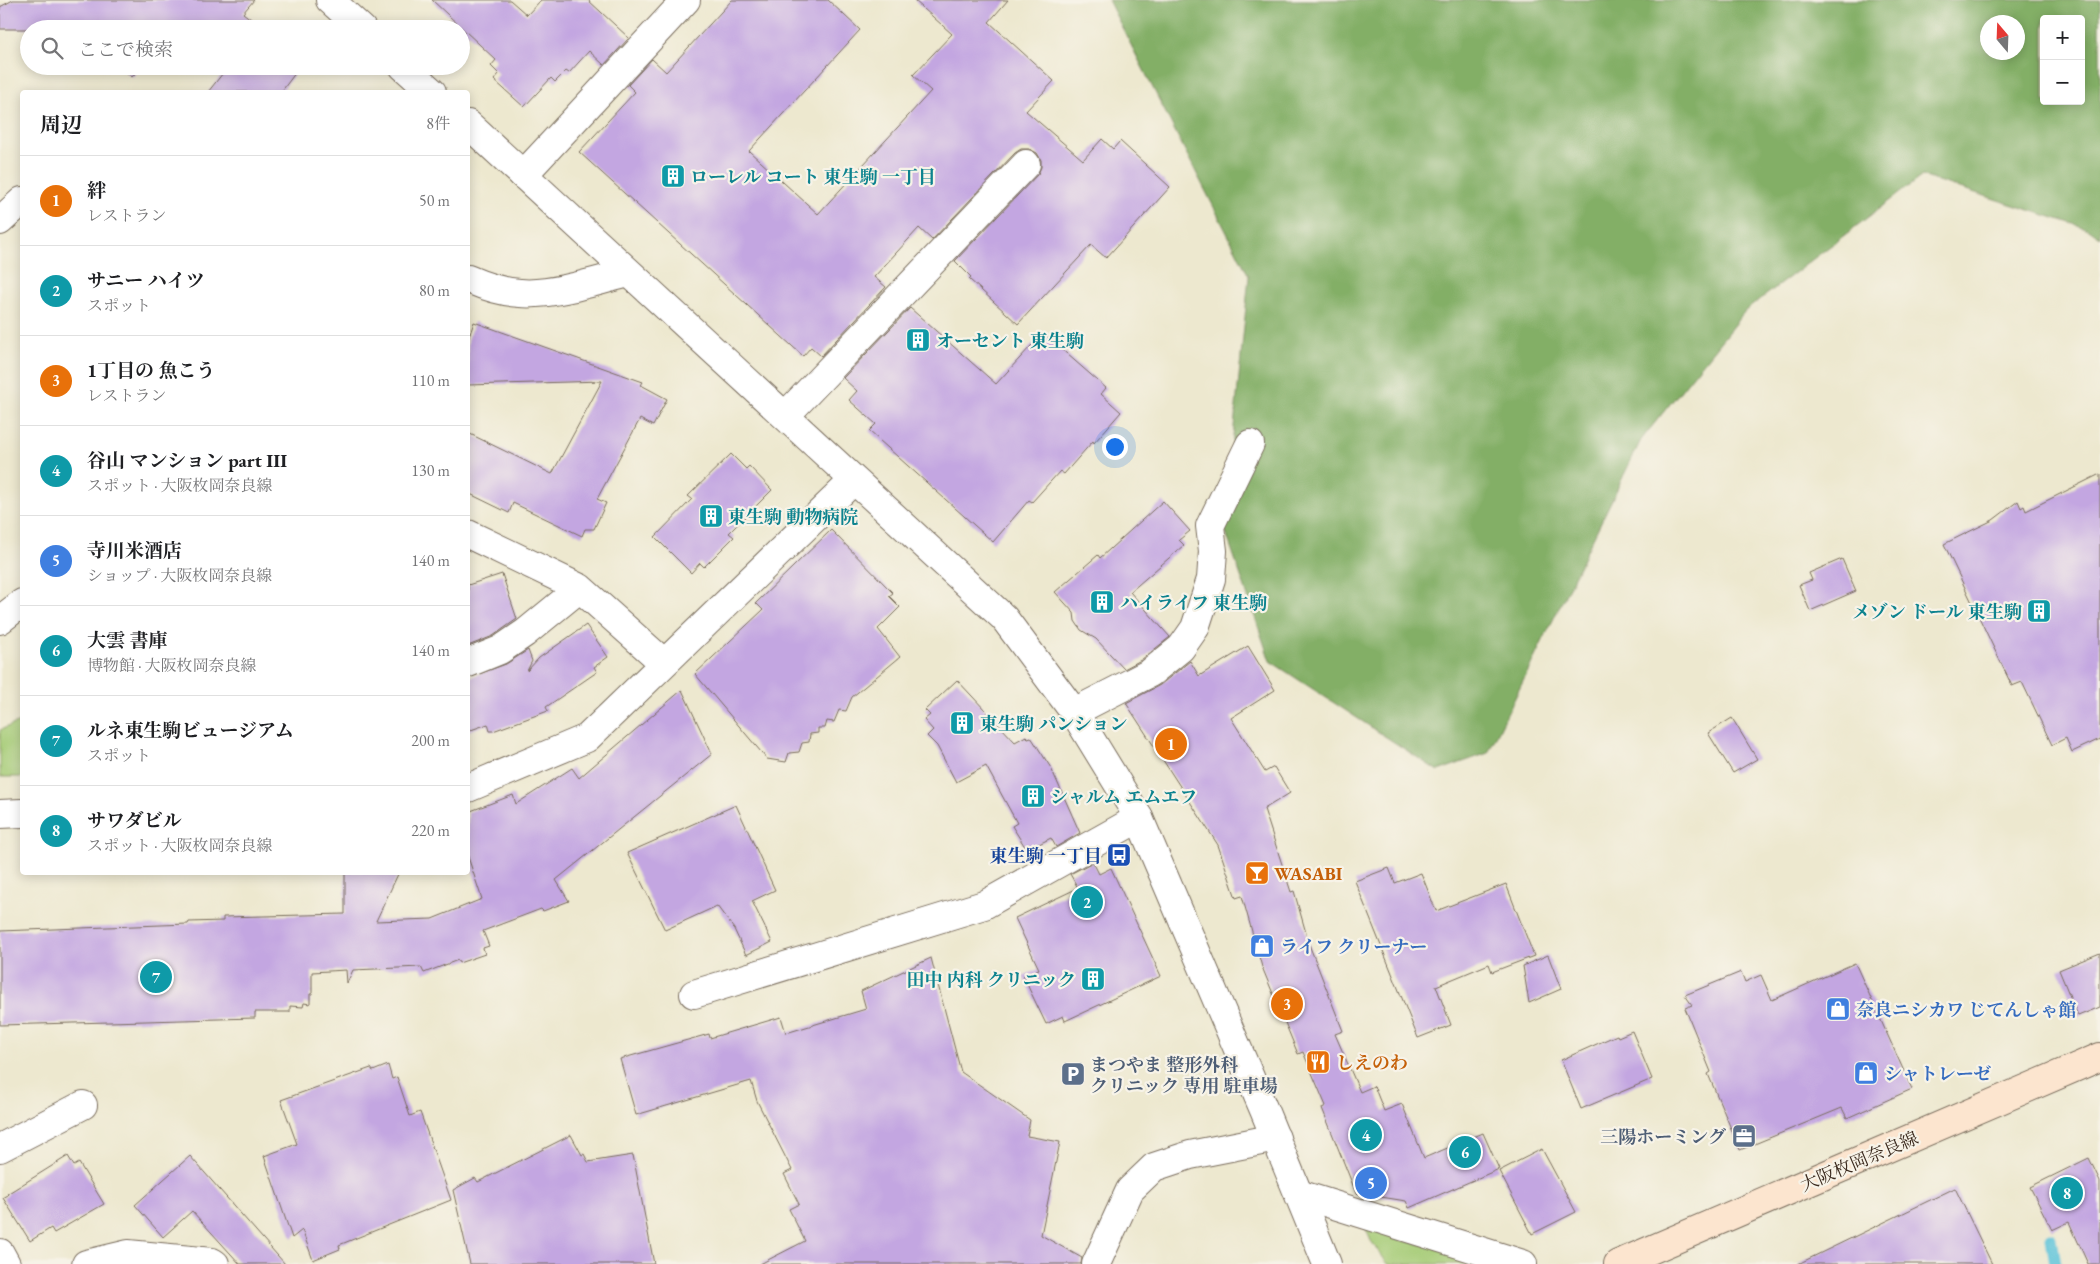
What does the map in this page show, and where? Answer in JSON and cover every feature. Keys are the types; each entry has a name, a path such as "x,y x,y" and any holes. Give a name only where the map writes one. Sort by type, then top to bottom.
{"main road":[{"name":"大阪枚岡奈良線","path":"1618,1264 2100,1058"}],"street":[{"path":"330,0 352,20"},
{"path":"523,174 686,0"},
{"path":"413,75 430,90"},
{"path":"470,126 628,273 786,415 1004,618 1074,712 1139,818 1276,1138 1327,1264"},
{"path":"786,415 1026,164"},
{"path":"0,221 20,204"},
{"path":"470,280 484,286 521,294 561,290 628,273"},
{"path":"1074,712 1150,673 1181,648 1195,628 1212,579 1213,552 1210,526 1250,444"},
{"path":"470,787 587,738 854,480"},
{"path":"470,535 580,588 664,663"},
{"path":"470,662 500,650 525,633 580,588"},
{"path":"0,620 20,605"},
{"path":"0,814 20,813"},
{"path":"694,994 984,905 1139,818"},
{"path":"0,1148 83,1105"},
{"path":"1096,1264 1130,1190 1154,1167 1190,1155 1276,1138"},
{"path":"1299,1194 1523,1264"},
{"path":"0,1253 6,1264"},
{"path":"86,1264 128,1254 212,1262 214,1264"}],"green space":[{"path":"1108,0 2100,0 2100,237 2089,229 1922,176 1745,311 1641,440 1488,753 1438,771 1270,661 1224,527 1249,276"},
{"path":"20,722 20,777 0,777 0,730"},
{"path":"1363,1222 1392,1236 1394,1239 1454,1250 1489,1264 1388,1264 1371,1241"}],"building":[{"path":"13,0 254,0 243,13 252,20 20,20 20,29 0,29 0,7"},
{"path":"432,0 510,0 527,15 541,0 588,0 629,38 604,65 589,51 569,73 566,71 555,82 551,78 524,107 494,80 499,74 491,66 496,60 470,36 470,20 453,20"},
{"name":"ローレル コート 東生駒 一丁目","path":"732,0 828,0 860,30 749,151 818,214 931,91 913,75 952,34 914,0 1008,0 989,22 1054,81 1026,111 1083,160 1102,139 1113,149 1120,141 1170,187 1106,258 1091,245 1018,324 969,279 971,277 955,261 1038,174 1041,160 1037,153 1029,149 1021,149 932,240 919,228 874,277 886,287 821,356 811,347 803,356 579,152 635,92 628,85 652,59 666,72"},
{"path":"221,75 294,75 282,90 210,90"},
{"name":"オーセント 東生駒","path":"910,308 996,384 1043,333 1106,388 1101,394 1121,412 1064,474 1060,471 1032,502 1029,500 993,542 869,431 876,424 849,400 857,391 843,378"},
{"path":"474,322 643,382 641,385 667,399 653,426 640,419 597,499 606,503 594,529 585,529 582,536 513,503 509,513 470,494 470,434 552,474 602,381 470,385 470,334"},
{"name":"東生駒 動物病院","path":"731,454 746,469 749,466 772,490 729,533 734,537 704,567 700,563 691,573 655,537 692,499 688,496"},
{"name":"メゾン ドール 東生駒","path":"2100,474 2100,739 2072,752 2066,738 2052,745 2022,682 2012,686 1944,544 1993,520 2018,501 2021,508 2024,506 2026,511"},
{"path":"1163,501 1190,531 1179,540 1184,545 1130,592 1170,637 1141,660 1124,669 1096,639 1081,630 1075,621 1074,613 1055,592 1098,555 1100,558"},
{"path":"831,530 893,593 889,596 900,607 878,629 900,657 852,697 846,711 839,710 834,722 827,721 825,728 818,728 818,733 810,734 809,742 802,743 799,752 789,753 786,762 767,759 695,674 763,610 756,603"},
{"path":"1842,559 1856,591 1810,611 1799,585 1812,580 1809,573"},
{"path":"502,574 517,619 493,636 470,645 470,584"},
{"path":"586,625 608,657 594,667 597,672 546,707 548,711 493,731 490,731 488,724 470,730 470,677 506,664 528,650 532,661 527,671 539,658"},
{"path":"1248,646 1275,690 1231,718 1265,772 1274,767 1290,793 1264,809 1291,892 1294,891 1310,947 1343,1031 1335,1034 1360,1092 1374,1086 1384,1111 1402,1104 1424,1158 1483,1133 1499,1169 1409,1208 1406,1201 1356,1193 1322,1108 1326,1106 1303,1052 1298,1054 1262,967 1242,896 1236,898 1218,845 1126,703 1160,685 1190,661 1199,676"},
{"path":"957,680 1015,742 1026,736 1028,738 1031,737 1051,768 1080,833 1056,847 1051,838 1027,850 1012,826 1017,823 986,766 956,782 937,746 927,736 933,730 924,720 930,715 925,710"},
{"path":"682,690 712,754 556,880 569,901 543,911 541,909 483,931 489,946 483,948 485,954 459,963 458,960 424,973 421,967 353,970 347,983 346,970 312,972 310,1004 304,1003 303,1007 290,1006 290,1012 255,1012 255,1018 0,1025 0,931 188,924 189,922 223,921 223,917 345,914 345,875 398,875 376,921 432,919 482,899 470,863 470,811 513,795 516,804 572,768 579,778"},
{"path":"1732,718 1757,759 1733,773 1708,733"},
{"path":"736,805 775,890 752,901 772,942 746,955 734,929 717,906 665,930 627,853"},
{"path":"1093,862 1099,874 1111,868 1161,976 1065,1021 1063,1016 1046,1024 1023,976 1039,969 1015,918 1078,888 1070,874"},
{"path":"1389,868 1395,883 1421,873 1436,911 1506,884 1534,956 1492,972 1489,964 1436,986 1451,1025 1418,1038 1355,881"},
{"path":"2100,953 2100,1007 2078,1016 2059,970"},
{"path":"1548,955 1561,989 1529,1003 1523,966"},
{"path":"931,958 961,1072 1030,1120 1027,1136 1060,1142 1041,1235 1082,1258 1081,1264 760,1264 805,1241 789,1209 799,1204 784,1174 792,1170 757,1101 751,1081 636,1115 620,1059 709,1034 710,1038 781,1017 786,1033 866,1009 861,991"},
{"path":"1855,963 1912,1089 1847,1118 1842,1108 1740,1150 1708,1074 1711,1072 1685,1008 1692,1005 1685,995 1741,972 1745,982 1761,975 1772,1000"},
{"path":"1632,1031 1652,1079 1581,1109 1561,1060 1617,1035 1618,1037"},
{"path":"388,1065 392,1079 397,1077 410,1116 420,1112 451,1200 339,1245 340,1249 313,1260 302,1230 292,1238 264,1156 297,1144 281,1100 371,1068 373,1071"},
{"path":"571,1135 588,1162 633,1155 654,1264 470,1264 453,1190 475,1178 478,1182"},
{"path":"1542,1149 1576,1212 1532,1234 1499,1171"},
{"path":"68,1156 74,1166 79,1163 104,1204 54,1233 51,1228 30,1241 3,1198"},
{"path":"190,1156 285,1264 240,1264 192,1211 163,1237 135,1205"},
{"path":"2089,1158 2100,1181 2100,1264 2088,1264 2069,1222 2052,1230 2030,1187"},
{"path":"1955,1188 1992,1264 1798,1264"}],"waterway":[{"path":"2051,1238 2055,1264"}],"place":[{"name":"ローレル コート 東生駒 一丁目","path":"673,176"},
{"name":"オーセント 東生駒","path":"918,340"},
{"name":"東生駒 動物病院","path":"711,516"},
{"name":"ハイライフ 東生駒","path":"1102,602"},
{"name":"メゾン ドール 東生駒","path":"2039,611"},
{"name":"東生駒 パンション","path":"962,723"},
{"name":"絆","path":"1171,744"},
{"name":"シャルム エムエフ","path":"1033,796"},
{"name":"東生駒 一丁目","path":"1119,855"},
{"name":"WASABI","path":"1257,873"},
{"name":"サニー ハイツ","path":"1087,902"},
{"name":"ライフ クリーナー","path":"1262,946"},
{"name":"ルネ東生駒ビュージアム","path":"156,977"},
{"name":"田中 内科 クリニック","path":"1093,979"},
{"name":"1丁目の 魚こう","path":"1287,1004"},
{"name":"奈良ニシカワ じてんしゃ館","path":"1838,1009"},
{"name":"しえのわ","path":"1318,1062"},
{"name":"シャトレーゼ","path":"1866,1073"},
{"name":"まつやま 整形外科 クリニック 専用 駐車場","path":"1073,1074"},
{"name":"谷山 マンション part III","path":"1366,1135"},
{"name":"三陽ホーミング","path":"1744,1136"},
{"name":"大雲 書庫","path":"1465,1152"},
{"name":"寺川米酒店","path":"1371,1183"},
{"name":"サワダビル","path":"2067,1193"}]}
